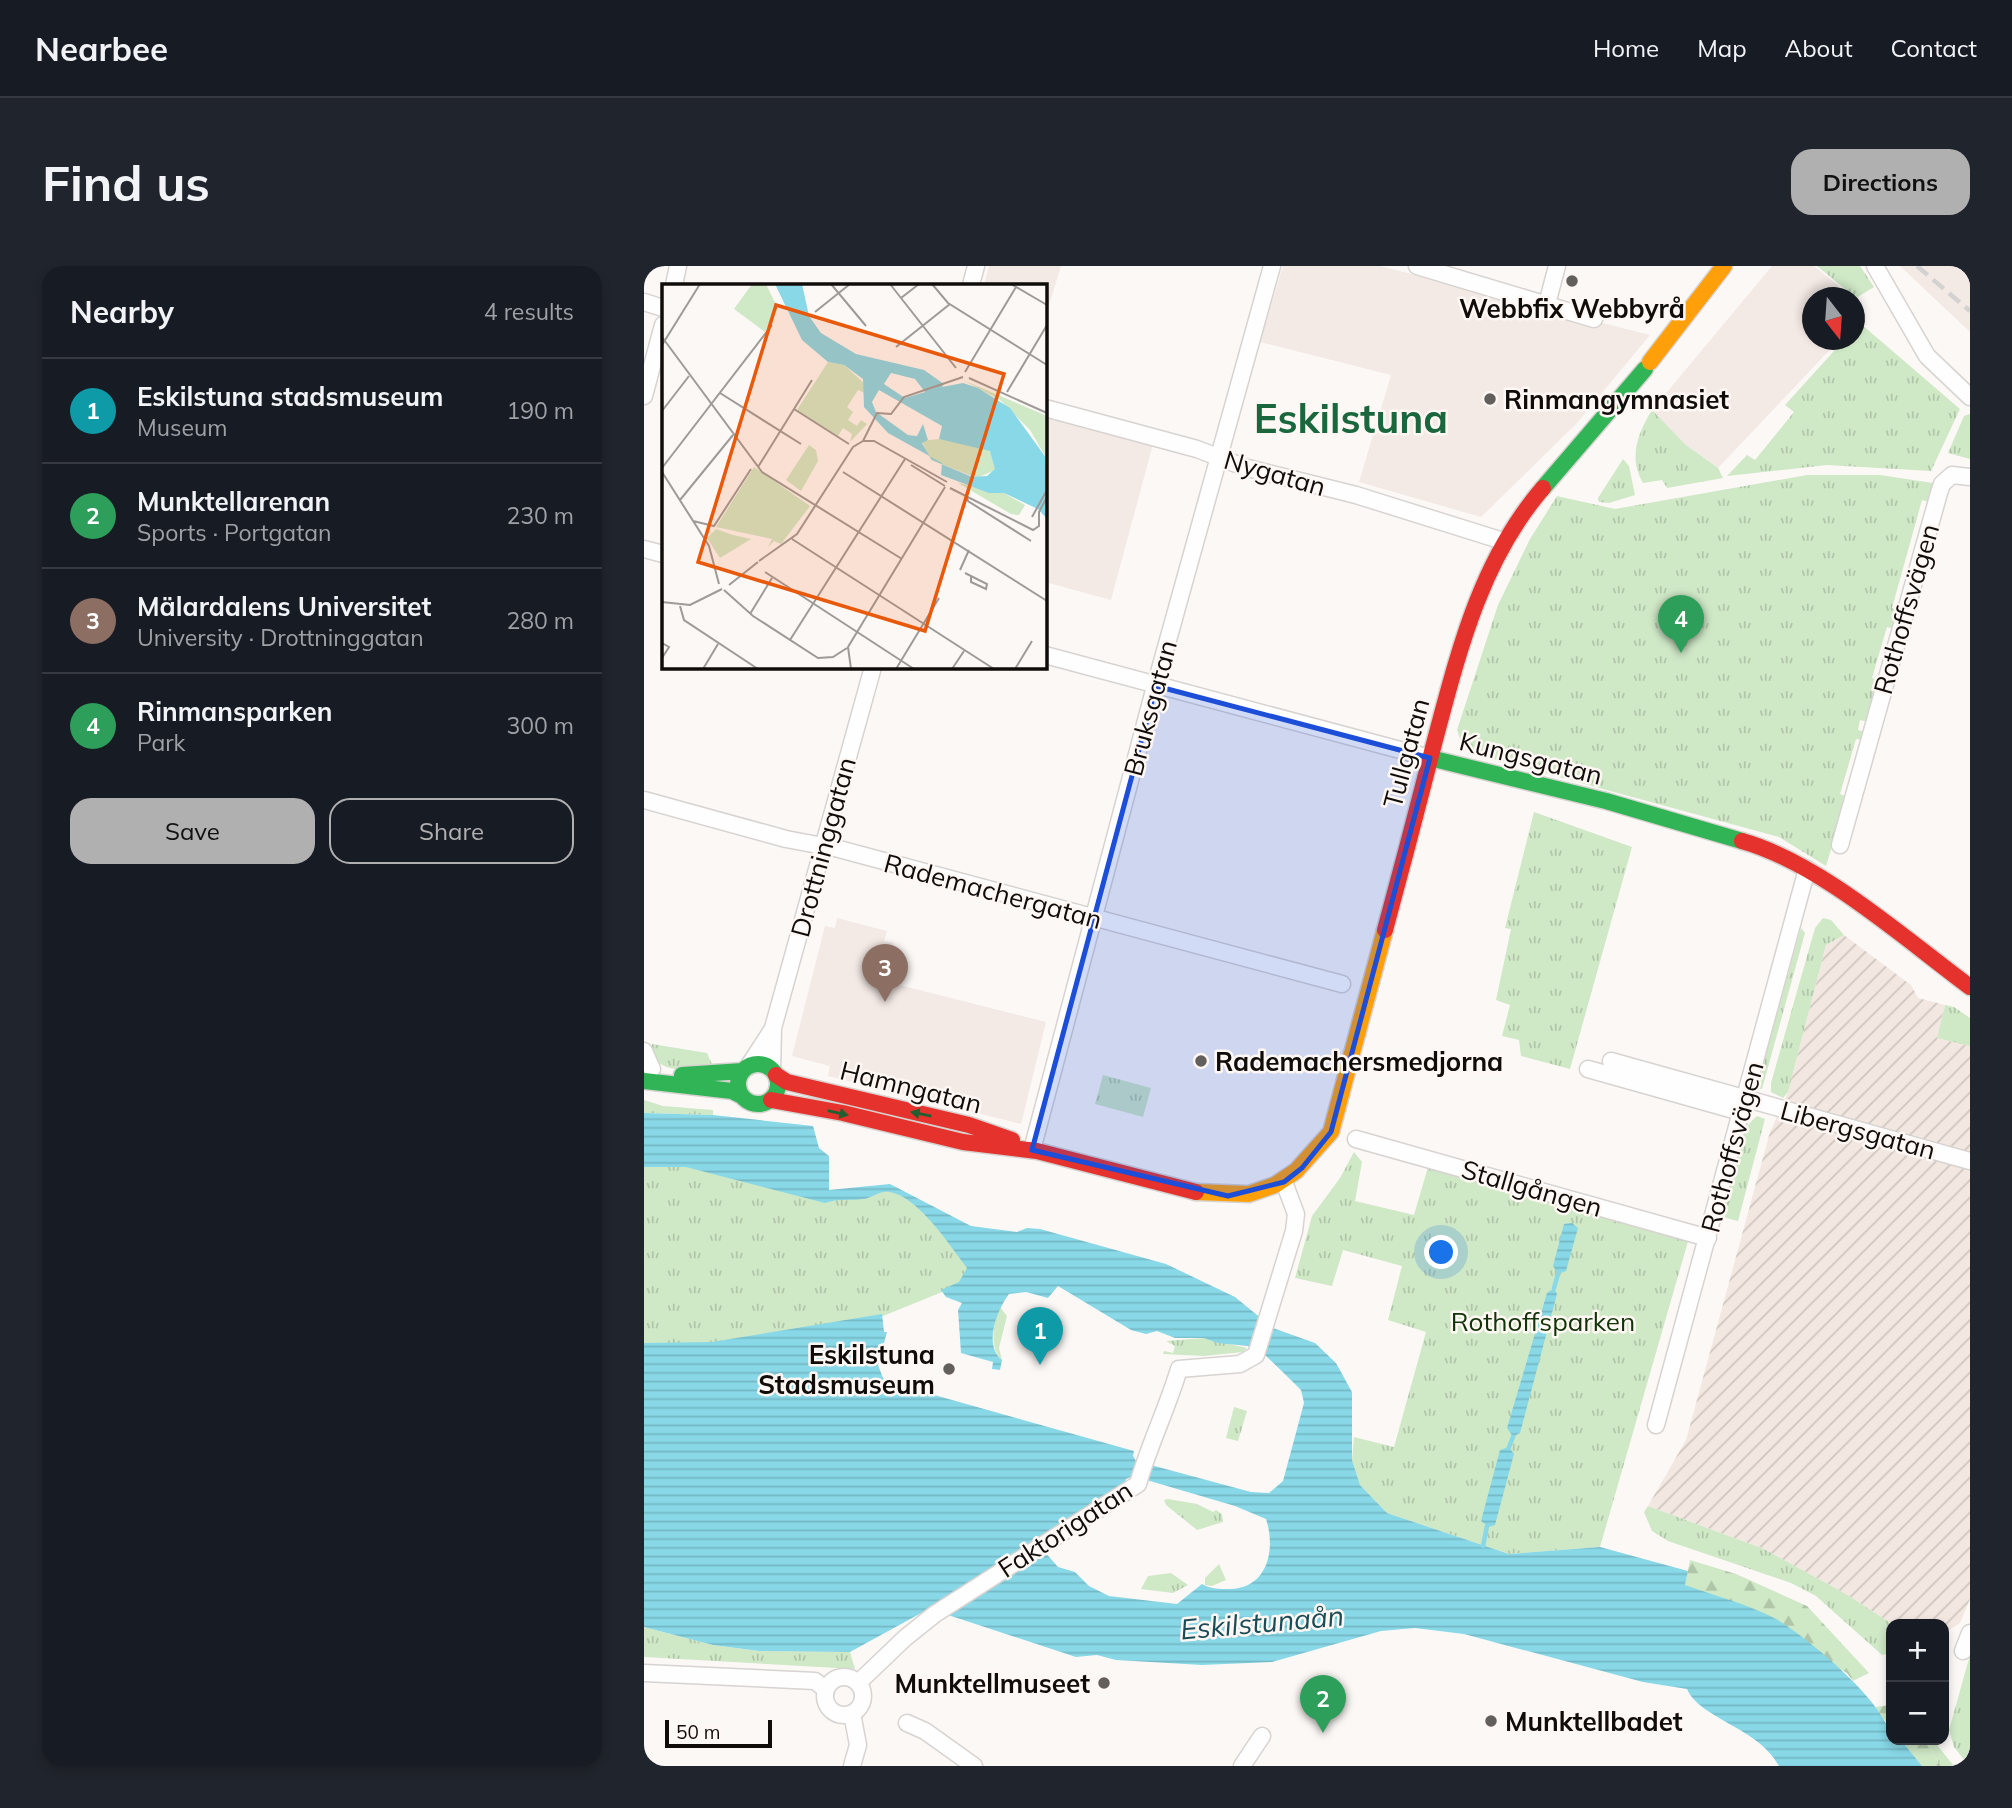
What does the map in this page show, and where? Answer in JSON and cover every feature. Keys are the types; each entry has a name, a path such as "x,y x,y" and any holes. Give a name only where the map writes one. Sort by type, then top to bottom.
{"street":[{"path":"674,284 678,266"},
{"path":"971,284 976,266"},
{"name":"Bruksgatan","path":"1032,1150 1272,266"},
{"path":"1417,266 1594,319"},
{"path":"1547,304 1557,266"},
{"name":"Tullgatan","path":"1284,1182 1302,1168 1331,1132 1464,632 1486,575 1521,513 1648,365 1726,266"},
{"path":"1875,266 1922,350 1970,397"},
{"path":"644,302 662,308"},
{"path":"644,396 662,329"},
{"name":"Nygatan","path":"1046,408 1244,467 1356,495 1503,541"},
{"name":"Rothoffsvägen","path":"1840,845 1942,484 1952,475 1970,477"},
{"path":"644,549 662,554"},
{"name":"Kungsgatan","path":"1046,655 1743,839 1774,850 1807,869 1970,987"},
{"name":"Drottninggatan","path":"774,1073 773,1028 873,668"},
{"name":"Rademachergatan","path":"644,800 786,839 824,845 1342,984"},
{"name":"Rothoffsvägen","path":"1656,1425 1807,869"},
{"name":"Drottninggatan","path":"745,1069 773,1028"},
{"path":"644,1051 647,1073"},
{"path":"1611,1061 1743,1105"},
{"path":"761,1064 774,1073 778,1088 771,1100 759,1104 732,1091 647,1073 678,1075 745,1069 761,1064"},
{"path":"741,1096 738,1083 745,1069"},
{"path":"1588,1069 1743,1105"},
{"name":"Hamngatan","path":"774,1073 786,1082 872,1112"},
{"name":"Hamngatan","path":"771,1100 969,1125 1032,1150 1182,1189 1228,1196 1250,1194 1284,1182"},
{"name":"Libergsgatan","path":"1743,1105 1970,1161"},
{"name":"Stallgången","path":"1356,1139 1708,1238"},
{"name":"Faktorigatan","path":"858,1683 905,1637 935,1614 1138,1484 1165,1415 1178,1369 1240,1364 1250,1361 1257,1353 1294,1231 1296,1214 1284,1182"},
{"path":"1964,1651 1970,1633"},
{"path":"644,1673 815,1681 825,1689"},
{"path":"839,1677 851,1678 858,1683 863,1697 859,1708 842,1715 831,1711 825,1701 825,1689 839,1677"},
{"path":"852,1713 858,1745 852,1766"},
{"path":"907,1723 925,1731 974,1766"},
{"path":"1242,1766 1262,1736"}],"highlighted area":[{"path":"1156,686 1430,758 1331,1132 1302,1168 1284,1182 1228,1196 1032,1150"}],"shaded area":[{"path":"989,266 1061,266 1046,315 1046,284 984,284"},
{"name":"Rinmangymnasiet","path":"1283,266 1380,266 1650,335 1577,423 1481,517 1359,482 1391,375 1260,342"},
{"name":"Rinmangymnasiet","path":"1772,266 1814,266 1840,287 1802,287 1802,350 1830,350 1718,468 1686,445 1652,410"},
{"path":"1900,266 1970,266 1970,332"},
{"path":"1046,415 1153,444 1111,600 1046,582"},
{"path":"837,918 887,931 884,941 893,943 884,981 1046,1022 1021,1124 828,1076 830,1066 792,1056 825,926 835,928"},
{"path":"1844,935 1911,985 1918,998 1945,1005 1937,1038 1970,1046 1970,1599 1960,1623 1949,1630 1949,1619 1886,1620 1846,1594 1764,1549 1648,1506 1686,1440 1770,1132 1788,1092 1826,945"}],"green space":[{"path":"1817,266 1860,266 1874,287 1865,292 1865,287 1843,287"},
{"path":"1865,327 1960,409 1931,471 1827,465 1727,476 1747,455 1755,460 1794,412 1785,405 1835,350 1865,350"},
{"path":"1652,410 1686,445 1718,468 1723,478 1667,488 1662,480 1643,483 1636,464 1637,445"},
{"path":"1969,414 1970,459 1948,453 1964,416"},
{"path":"1623,459 1629,466 1635,495 1609,503 1599,502 1598,498"},
{"path":"1807,475 1880,475 1933,483 1929,502 1922,500 1892,608 1899,610 1894,629 1887,627 1872,678 1879,680 1868,722 1860,720 1858,730 1865,732 1863,740 1856,739 1840,794 1847,797 1826,866 1779,837 1475,754 1463,747 1457,730 1498,605 1530,539 1557,496 1615,509"},
{"path":"1534,812 1632,847 1570,1069 1521,1056 1519,1040 1502,1036 1510,1005 1496,1000 1511,929 1505,928"},
{"path":"1823,918 1831,920 1844,935 1826,945 1788,1092 1783,1098 1771,1092 1771,1083 1815,928"},
{"path":"1801,928 1805,933 1762,1089 1756,1088"},
{"path":"1945,1005 1954,1007 1970,1018 1970,1046 1937,1038"},
{"path":"652,1044 707,1053 714,1069 670,1068 656,1061 650,1054"},
{"path":"1103,1075 1151,1088 1143,1117 1095,1104"},
{"path":"644,1100 663,1106 713,1110 713,1115 644,1113"},
{"path":"1757,1116 1765,1119 1738,1221 1722,1217 1737,1148 1749,1124"},
{"name":"Rothoffsparken","path":"1354,1152 1362,1162 1355,1201 1414,1215 1428,1167 1689,1238 1600,1547 1509,1554 1387,1513 1360,1485 1352,1460 1354,1437 1394,1447 1426,1332 1388,1320 1402,1266 1343,1250 1332,1286 1295,1278 1312,1216 1340,1178"},
{"path":"687,1161 826,1197 892,1188 924,1207 957,1247 970,1274 952,1288 883,1316 713,1347 644,1347 644,1162"},
{"path":"1000,1307 1007,1316 999,1348 1002,1360 995,1349 993,1335"},
{"path":"1204,1338 1247,1348 1243,1352 1204,1356 1163,1354 1164,1351 1173,1353 1175,1346 1166,1341"},
{"path":"1234,1407 1247,1411 1238,1441 1226,1438"},
{"path":"1164,1500 1197,1504 1213,1512 1216,1510 1222,1514 1223,1522 1197,1530 1166,1505"},
{"path":"1648,1506 1764,1549 1846,1594 1886,1620 1886,1654 1882,1655 1816,1596 1791,1583 1668,1541 1652,1531 1644,1512"},
{"path":"1690,1560 1736,1574 1807,1606 1869,1673 1853,1681 1847,1673 1685,1585"},
{"path":"1219,1564 1226,1580 1212,1586 1205,1585 1205,1578"},
{"path":"1171,1573 1188,1585 1173,1593 1141,1589 1148,1576"},
{"path":"644,1627 713,1645 759,1651 850,1652 855,1669 644,1657"},
{"path":"1970,1655 1970,1766 1954,1747 1949,1730"},
{"path":"1886,1706 1886,1721 1875,1707"},
{"path":"1905,1745 1927,1745 1941,1766 1922,1766"},
{"path":"1927,1745 1937,1745 1954,1766 1941,1766"}],"water":[{"name":"Eskilstunaån","path":"644,1113 713,1115 813,1126 819,1148 829,1156 829,1190 890,1184 971,1226 1017,1232 1027,1228 1040,1229 1166,1264 1235,1297 1273,1328 1315,1343 1336,1363 1352,1392 1352,1460 1360,1485 1387,1513 1509,1554 1600,1547 1688,1571 1685,1585 1765,1614 1807,1640 1845,1673 1877,1709 1886,1724 1886,1745 1905,1745 1922,1766 1779,1766 1758,1742 1704,1708 1687,1689 1643,1682 1464,1634 1415,1628 1381,1631 1272,1662 1202,1665 1116,1660 1097,1655 1076,1657 945,1614 956,1594 850,1652 759,1651 713,1645 644,1627 644,1343 712,1342 882,1314 884,1332 887,1332 878,1365 888,1391 899,1394 913,1389 1134,1451 1136,1461 1251,1492 1269,1493 1283,1481 1304,1403 1301,1390 1265,1355 1248,1346 1218,1343 1204,1338 1175,1338 1157,1331 1146,1334 1131,1330 1058,1286 1048,1298 1026,1292 1009,1294 994,1327 993,1346 1002,1360 1000,1370 992,1369 993,1362 961,1353 958,1310 962,1303 946,1297 941,1290 959,1282 967,1268 923,1212 912,1203 901,1196 886,1192 863,1199 825,1203 686,1167 644,1167","holes":["1133,1476 1235,1506 1266,1519 1269,1554 1266,1565 1253,1582 1229,1589 1202,1584 1177,1604 1109,1596 1089,1586 1075,1572 1058,1567 1044,1551 1109,1497 1107,1493 1114,1489 1116,1492 1123,1487 1126,1479"]},
{"path":"1572,1223 1578,1228 1566,1271 1558,1274 1553,1266 1564,1224"},
{"path":"1554,1288 1557,1294 1520,1433 1513,1437 1507,1428 1547,1293"},
{"path":"1509,1447 1514,1454 1495,1525 1489,1527 1481,1521 1500,1450"}],"waterway":[{"path":"1554,1288 1558,1274"},
{"path":"1509,1447 1513,1437"},
{"path":"1483,1546 1487,1526"}],"railway":[{"path":"1917,266 1970,311"},
{"path":"1961,266 1970,272"}],"traffic: fast":[{"path":"1543,488 1645,369"},
{"path":"1430,758 1606,801 1742,841"},
{"path":"758,1064 766,1065 772,1070 777,1076 778,1084 777,1092 772,1098 766,1103 758,1104 750,1103 744,1098 739,1092 738,1084 739,1076 744,1070 750,1065 758,1064"},
{"path":"682,1075 743,1071"},
{"path":"644,1081 732,1091 742,1096"}],"traffic: slow":[{"path":"1650,362 1724,266"},
{"path":"1196,1192 1249,1194 1275,1185 1296,1171 1331,1132 1385,930"}],"traffic: jam":[{"path":"1385,930 1463,640 1503,545 1543,488"},
{"path":"1742,841 1801,866 1831,884 1970,987"},
{"path":"776,1075 787,1082 969,1125 1012,1140"},
{"path":"771,1100 843,1113 963,1142 1037,1151 1196,1192"}],"place":[{"name":"Webbfix Webbyrå","path":"1572,281"},
{"name":"Rinmangymnasiet","path":"1490,399"},
{"name":"Rinmansparken","path":"1681,653"},
{"name":"Mälardalens Universitet","path":"885,1002"},
{"name":"Rademachersmedjorna","path":"1201,1061"},
{"name":"Eskilstuna stadsmuseum","path":"1040,1365"},
{"name":"Eskilstuna Stadsmuseum","path":"949,1369"},
{"name":"Munktellmuseet","path":"1104,1683"},
{"name":"Munktellbadet","path":"1491,1721"},
{"name":"Munktellarenan","path":"1323,1733"}],"district":[{"name":"Eskilstuna","path":"1351,418"}]}
